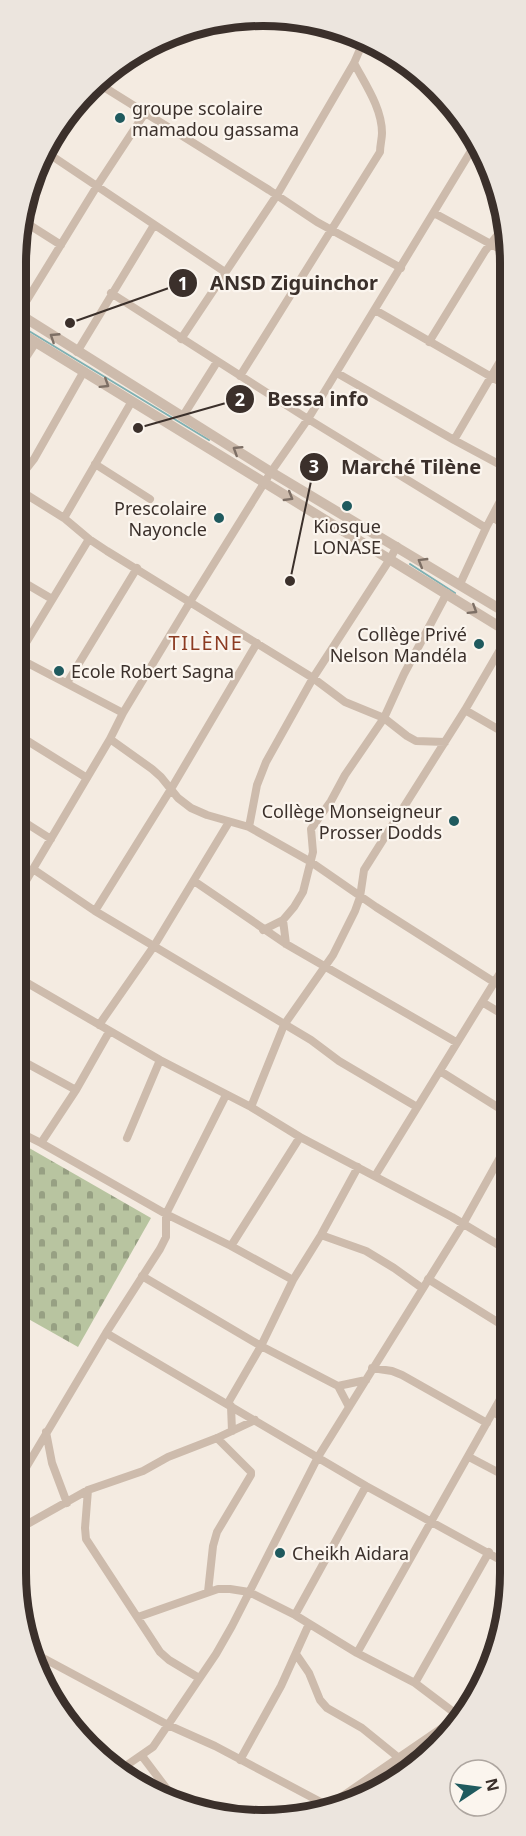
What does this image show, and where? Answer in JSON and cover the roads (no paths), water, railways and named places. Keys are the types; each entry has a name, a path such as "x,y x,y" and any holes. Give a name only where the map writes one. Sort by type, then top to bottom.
{"street":[{"path":"181,339 277,195 354,63 361,47"},
{"path":"240,376 380,152 382,132 379,115 371,94 354,63"},
{"path":"103,87 330,230 401,268"},
{"path":"26,302 97,186 145,113"},
{"path":"26,881 190,602 271,472 309,419 472,150"},
{"path":"51,156 225,272"},
{"path":"434,213 500,249"},
{"path":"29,225 61,245"},
{"path":"77,352 154,225"},
{"path":"429,342 485,251 498,234"},
{"path":"111,293 217,362 486,528"},
{"path":"375,310 500,382"},
{"path":"26,319 271,472 500,609"},
{"path":"26,336 266,482 500,629"},
{"path":"26,357 36,342"},
{"path":"183,416 217,362"},
{"path":"454,440 500,362"},
{"path":"26,469 84,371"},
{"path":"337,373 500,465"},
{"path":"64,518 132,400"},
{"path":"95,464 150,499"},
{"path":"26,494 64,518 107,551 313,678 345,702 384,718 416,741 445,742"},
{"path":"460,584 500,503"},
{"path":"493,517 500,523"},
{"path":"26,643 89,539"},
{"path":"249,827 257,785 266,762 313,678 397,546"},
{"path":"67,683 138,568"},
{"path":"26,584 52,599"},
{"path":"262,930 283,920 303,892 313,852 311,829 384,718 404,674 447,594"},
{"path":"95,911 171,789 257,643"},
{"path":"251,1107 284,1025 333,955 360,897 364,870 465,710 500,648"},
{"path":"26,661 123,713"},
{"path":"465,710 500,730"},
{"path":"110,739 152,769 178,798 191,808 249,827 311,862 360,897 494,982"},
{"path":"26,740 87,778"},
{"path":"99,1025 154,946 229,822"},
{"path":"26,823 51,839"},
{"path":"33,869 95,911 311,1040 339,1061 417,1107"},
{"path":"194,881 262,930 456,1042"},
{"path":"283,920 286,944"},
{"path":"375,1176 500,973"},
{"path":"26,982 160,1060 251,1107 300,1137 500,1246"},
{"path":"482,1002 500,1013"},
{"path":"41,1143 110,1032"},
{"path":"127,1138 160,1060"},
{"path":"26,1063 76,1090"},
{"path":"440,1071 500,1109"},
{"path":"26,1467 166,1237 166,1214 226,1095"},
{"path":"26,1137 166,1214 293,1280"},
{"path":"231,1246 300,1137"},
{"path":"125,1766 153,1747 232,1626 318,1457 462,1224 500,1157"},
{"path":"232,1431 230,1405 293,1280 321,1235 358,1167"},
{"path":"321,1235 366,1251 422,1288"},
{"path":"142,1276 261,1346 338,1386 349,1407"},
{"path":"428,1279 500,1324"},
{"path":"106,1333 366,1486 500,1559"},
{"path":"372,1368 402,1375 487,1423"},
{"path":"338,1386 366,1380"},
{"path":"357,1653 500,1400"},
{"path":"493,1412 500,1416"},
{"path":"26,1525 88,1490 129,1477 255,1420"},
{"path":"46,1432 52,1463 67,1503"},
{"path":"208,1592 213,1546 217,1532 251,1475 251,1472 217,1438"},
{"path":"469,1457 500,1473"},
{"path":"295,1615 366,1486"},
{"path":"88,1490 86,1539 160,1652 199,1678"},
{"path":"416,1683 489,1552"},
{"path":"138,1617 208,1592 230,1589 249,1592 295,1615 357,1653 416,1683 455,1713"},
{"path":"240,1760 273,1701 309,1624"},
{"path":"296,1654 309,1673 320,1700 327,1708 362,1728 399,1758"},
{"path":"41,1657 168,1725 240,1760 318,1804"},
{"path":"347,1795 443,1728"},
{"path":"142,1756 167,1790"}],"waterway":[{"path":"26,329 209,440"},
{"path":"410,564 455,593"}],"place":[{"name":"groupe scolaire mamadou gassama","path":"120,118"},
{"name":"ANSD Ziguinchor","path":"70,323"},
{"name":"Bessa info","path":"138,428"},
{"name":"Kiosque LONASE","path":"347,506"},
{"name":"Prescolaire Nayoncle","path":"219,518"},
{"name":"Marché Tilène","path":"290,581"},
{"name":"Collège Privé Nelson Mandéla","path":"479,644"},
{"name":"Ecole Robert Sagna","path":"59,671"},
{"name":"Collège Monseigneur Prosser Dodds","path":"454,821"},
{"name":"Cheikh Aidara","path":"280,1553"}],"district":[{"name":"TILÈNE","path":"206,642"}]}
